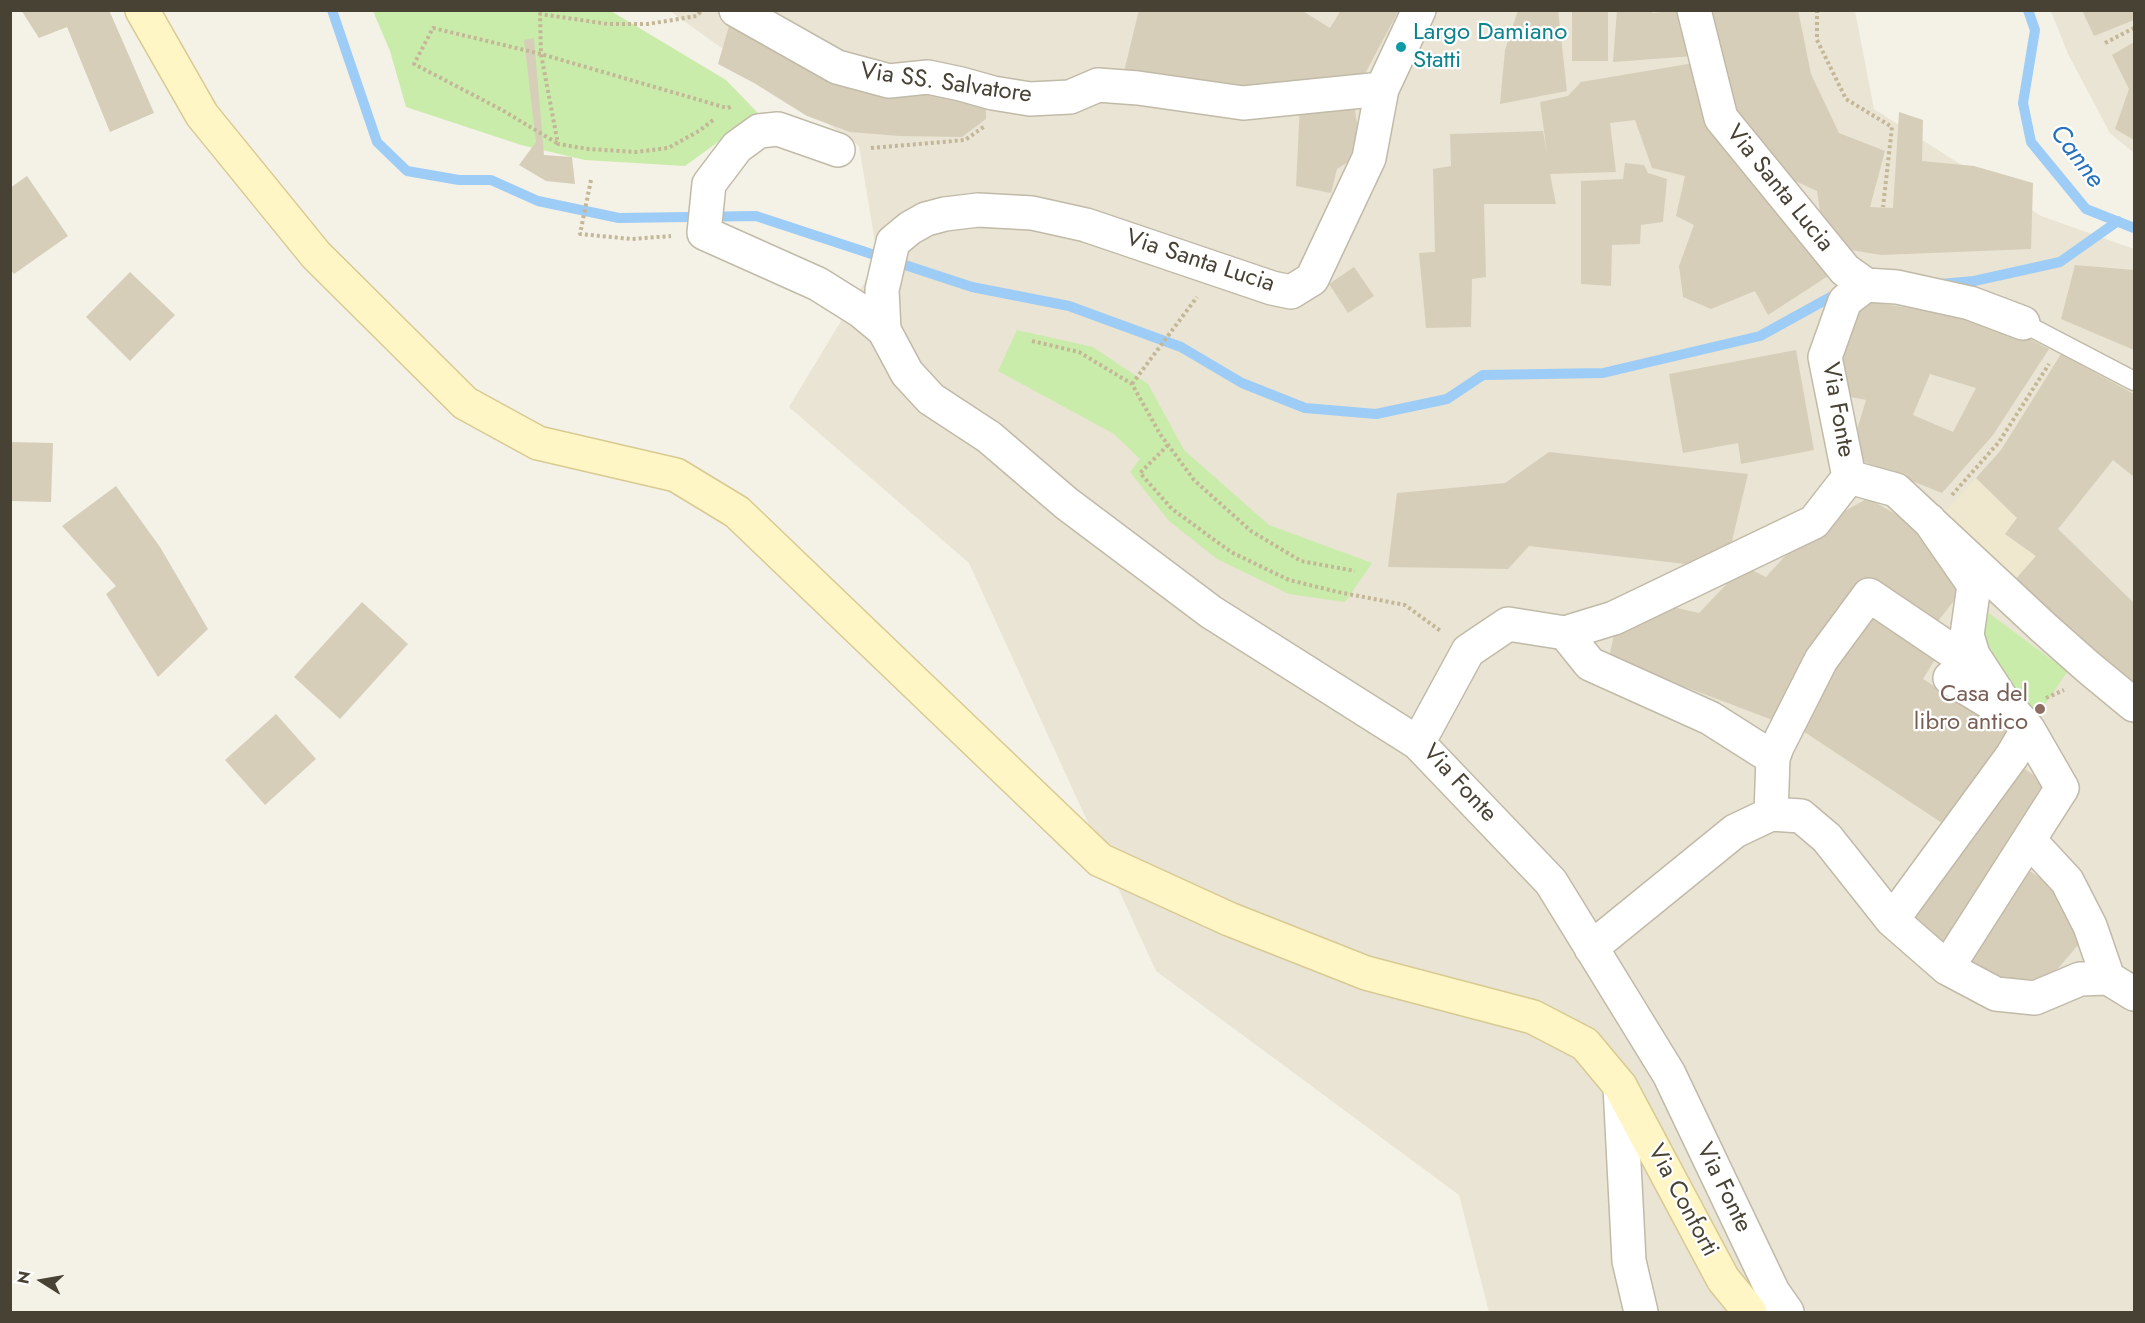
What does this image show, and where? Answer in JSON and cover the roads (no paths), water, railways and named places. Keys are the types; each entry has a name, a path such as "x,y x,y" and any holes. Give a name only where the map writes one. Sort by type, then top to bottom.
{"main road":[{"name":"Via Conforti","path":"142,10 202,115 309,246 465,403 538,443 676,475 737,512 1100,860 1229,919 1366,973 1533,1017 1586,1044 1620,1086 1723,1279 1750,1312"}],"street":[{"name":"Via SS. Salvatore","path":"736,10 837,67 889,81 928,76 993,93 1030,99 1070,97 1098,85 1138,88 1243,103 1382,90"},
{"name":"Via Santa Lucia","path":"884,330 882,290 893,242 926,219 978,210 1032,213 1086,225 1272,288 1291,292 1312,279 1369,158 1382,90 1419,10"},
{"name":"Via Santa Lucia","path":"1694,10 1721,118 1845,270 1866,285"},
{"path":"851,148 778,129 759,131 736,147 709,184 704,233 818,284 861,311 884,330 907,374 931,399 989,437 1066,503 1211,612 1418,743"},
{"path":"1866,285 1897,287 1970,303 2024,323"},
{"name":"Via Fonte","path":"1787,1312 1773,1292 1669,1074 1551,882 1418,743 1468,651 1508,624 1565,633 1614,618 1814,522 1849,477 1826,357 1845,301 1866,285"},
{"path":"1849,477 1896,490 1929,520 2078,674 2134,705"},
{"path":"1929,520 1974,585 1967,634 1973,655 2001,698 2025,725 2062,788 1947,968"},
{"path":"1771,814 1773,758 1821,660 1869,595 1984,673"},
{"path":"1565,633 1590,664 1710,718 1773,758"},
{"path":"2078,674 2092,679 2134,721"},
{"path":"1950,678 2025,725"},
{"path":"1892,920 2012,756 2025,725"},
{"path":"1591,948 1735,831 1771,814 1801,816 1827,838 1892,920 1947,968 1996,994 2035,998 2080,979 2121,986"},
{"path":"2029,840 2067,881 2121,986"},
{"path":"1620,1086 1629,1261 1641,1312"}],"lane":[{"path":"2024,323 2134,381"}],"waterway":[{"path":"332,10 377,142 407,171 459,180 491,180 538,201 619,218 756,216 972,287 1069,306 1181,347 1242,383 1305,408 1376,414 1447,399 1483,375 1603,373 1760,336 1838,293"},
{"name":"Canne","path":"2028,10 2035,30 2023,103 2031,142 2086,209 2134,228"},
{"path":"1940,284 1974,281 2060,262 2118,221"}],"place":[{"name":"Largo Damiano Statti","path":"1401,47"},
{"name":"Casa del libro antico","path":"2040,709"}]}
